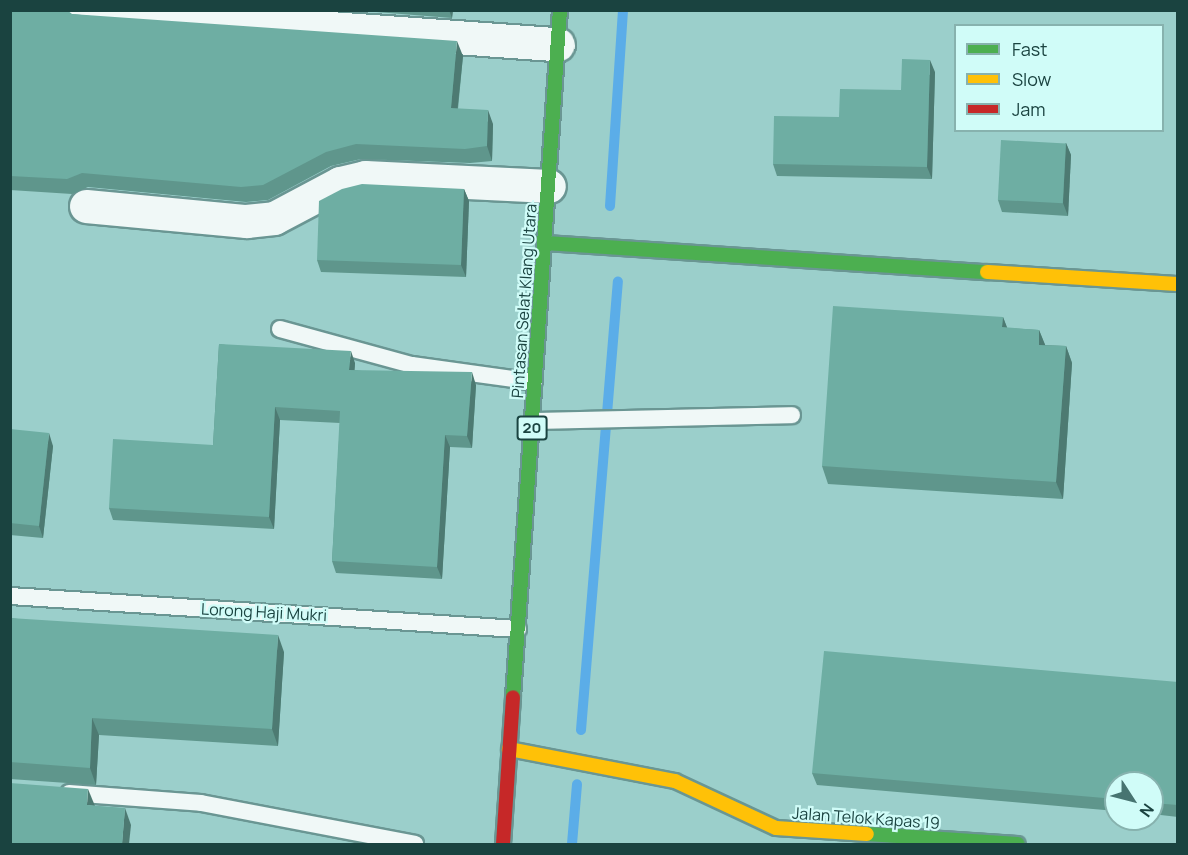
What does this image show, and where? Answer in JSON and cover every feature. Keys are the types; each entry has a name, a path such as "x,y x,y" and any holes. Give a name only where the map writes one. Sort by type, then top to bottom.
{"main road":[{"name":"Pintasan Selat Klang Utara","path":"503,844 560,10"},
{"path":"545,243 1178,284"},
{"name":"Jalan Telok Kapas 19","path":"509,749 675,782 776,828 1018,844"}],"street":[{"path":"79,10 558,44"},
{"path":"86,206 246,221 274,218 340,183 365,177 549,186"}],"lane":[{"path":"280,329 412,365 534,382"},
{"path":"533,421 580,422 792,415"},
{"name":"Lorong Haji Mukri","path":"10,596 518,629"},
{"path":"46,792 201,803 415,844"}],"building":[{"path":"10,10 67,10 72,14 457,41 451,108 488,110 487,146 465,149 356,144 326,152 263,185 241,187 82,173 67,179 10,176"},
{"path":"902,59 930,60 927,167 773,164 774,116 839,117 840,89 901,90"},
{"path":"1001,140 1066,143 1063,203 998,200"},
{"path":"362,184 464,189 461,265 317,260 319,201 342,189"},
{"path":"833,306 1003,317 1002,327 1039,330 1039,345 1066,346 1056,482 822,466"},
{"path":"219,344 351,351 349,370 472,372 467,436 445,435 437,567 332,561 340,411 275,407 269,517 109,508 113,439 213,445"},
{"path":"10,429 49,433 39,526 10,523"},
{"path":"10,618 278,635 272,729 92,718 90,768 10,762"},
{"path":"824,651 1178,682 1178,805 1164,804 1164,771 1104,771 1104,798 812,773"},
{"path":"10,783 88,789 87,805 125,808 122,844 10,844"}],"waterway":[{"path":"610,206 623,10"},
{"path":"581,730 618,282"},
{"path":"572,844 577,784"}],"traffic: fast":[{"path":"513,697 560,10"},
{"path":"545,243 987,272"},
{"path":"867,834 1018,844"}],"traffic: slow":[{"path":"987,272 1178,284"},
{"path":"509,749 675,781 776,828 867,834"}],"traffic: jam":[{"path":"503,844 513,697"}]}
